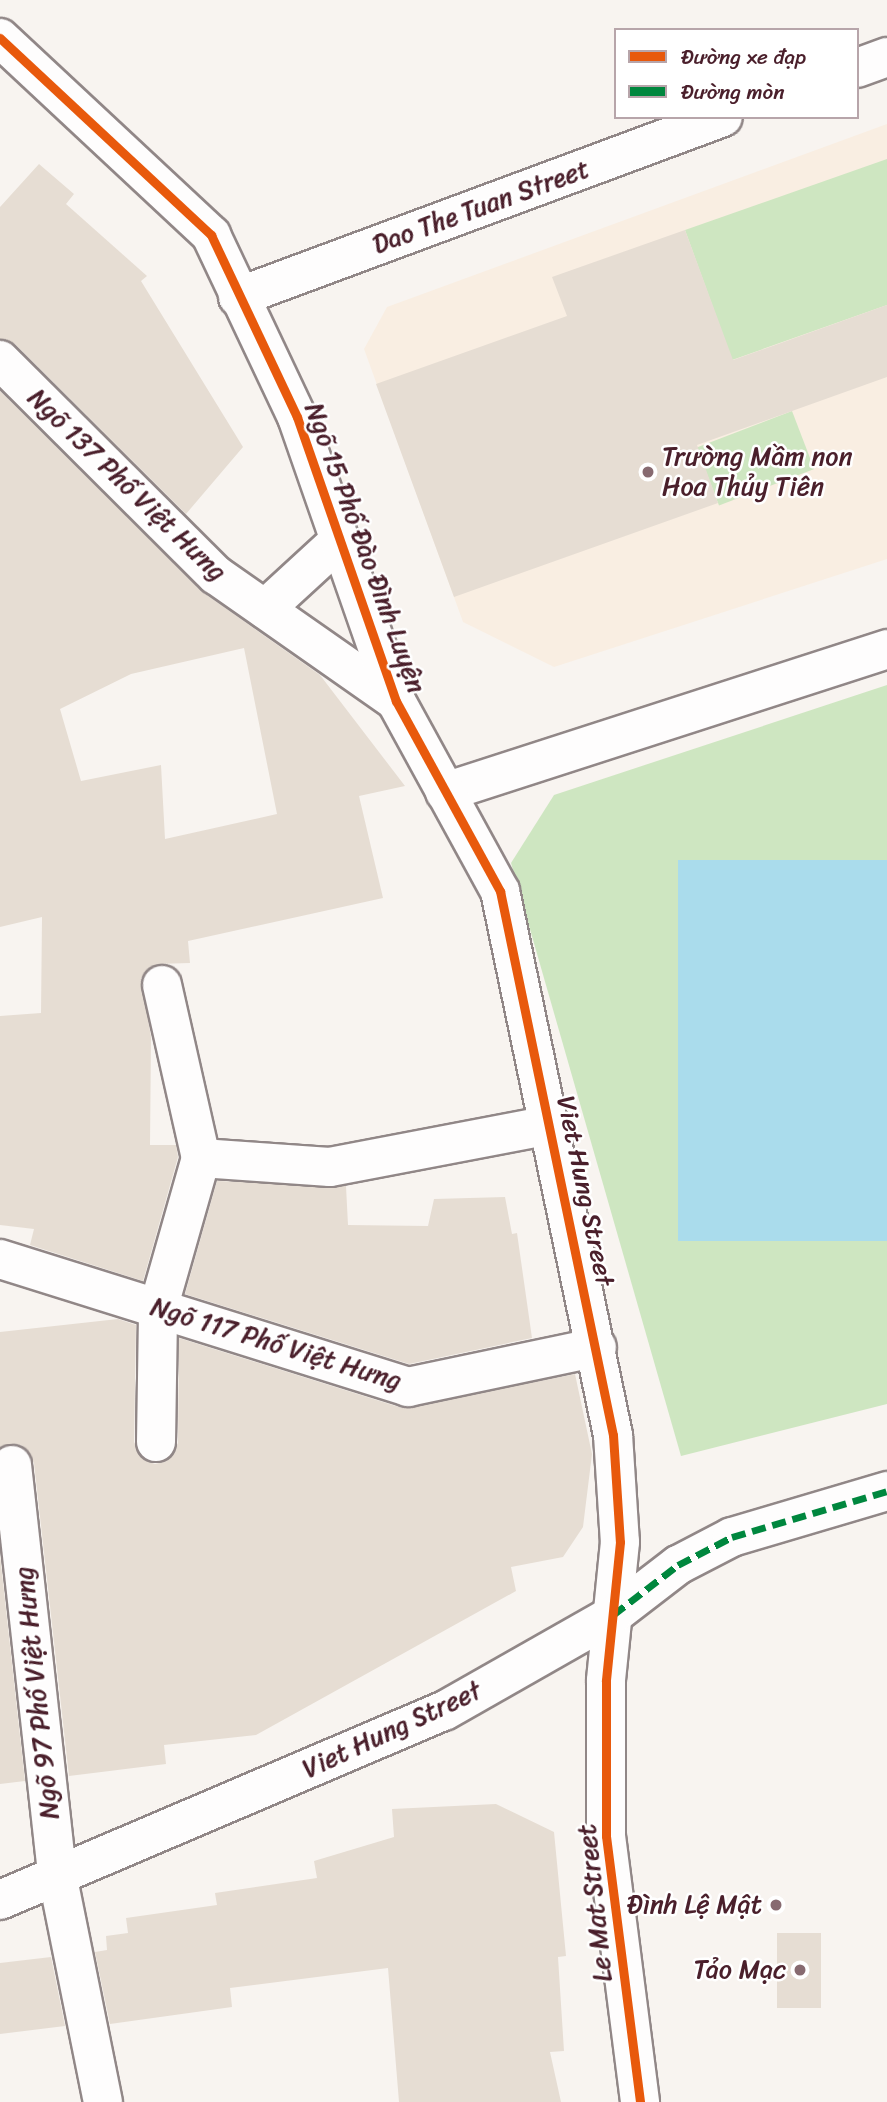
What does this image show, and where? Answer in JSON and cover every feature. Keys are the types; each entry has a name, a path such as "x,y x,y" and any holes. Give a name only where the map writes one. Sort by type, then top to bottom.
{"street":[{"name":"Ngõ 15 Phố Đào Đình Luyện","path":"0,38 211,235 297,417 396,701 445,792"},
{"path":"859,67 887,57"},
{"name":"Dao The Tuan Street","path":"238,297 718,119"},
{"name":"Ngõ 137 Phố Việt Hưng","path":"0,360 216,575 396,701"},
{"path":"265,609 340,540"},
{"path":"445,792 887,649"},
{"name":"Viet Hung Street","path":"0,1900 58,1879 444,1711 613,1615 620,1492 597,1347 500,891 445,792"},
{"path":"156,1442 158,1309 201,1158 162,985"},
{"path":"201,1158 330,1167 550,1125"},
{"name":"Ngõ 117 Phố Việt Hưng","path":"0,1259 408,1387 597,1347"},
{"name":"Ngõ 97 Phố Việt Hưng","path":"12,1465 58,1879 103,2102"},
{"path":"613,1615 678,1564 732,1537 887,1492"},
{"name":"Le Mat Street","path":"613,1615 604,1741 606,1836 640,2102"}],"shaded area":[{"name":"Trường Mầm non Hoa Thủy Tiên","path":"887,124 887,559 554,667 463,622 364,349 387,307"}],"green space":[{"path":"887,159 887,305 732,360 685,230"},
{"path":"792,411 814,469 719,505 697,448"},
{"path":"887,685 887,1404 681,1456 511,863 554,795"}],"water":[{"path":"678,860 887,860 887,1241 678,1241"}],"building":[{"path":"39,164 74,194 66,204 147,276 141,281 243,447 186,514 15,344 0,339 0,207"},
{"path":"685,230 733,360 887,305 887,377 697,445 718,503 454,597 376,384 567,316 552,277"},
{"path":"0,391 201,591 320,675 405,786 359,796 383,898 188,941 190,963 157,964 141,978 151,1037 150,1145 176,1145 178,1157 143,1281 30,1245 34,1229 0,1225 0,1016 41,1013 42,917 0,927","holes":["244,648 277,814 165,839 161,765 81,781 60,709 131,674"]},
{"path":"217,1181 346,1186 348,1225 428,1226 434,1199 505,1197 512,1234 517,1233 532,1338 409,1364 185,1294"},
{"path":"118,1319 136,1325 134,1442 144,1460 155,1464 167,1461 178,1443 179,1338 402,1408 575,1374 592,1454 583,1527 563,1557 511,1567 516,1591 256,1735 164,1745 166,1764 69,1776 34,1463 21,1445 0,1447 0,1332"},
{"path":"0,1555 25,1781 0,1784"},
{"path":"496,1804 554,1832 566,1956 558,1957 564,2051 550,2052 561,2102 399,2102 388,1968 230,1988 232,2007 110,2024 95,1952 107,1950 106,1936 128,1933 126,1918 217,1905 215,1893 317,1878 314,1861 394,1837 392,1809"},
{"name":"Tảo Mạc","path":"777,1933 821,1933 821,2008 777,2008"},
{"path":"51,1957 65,2026 0,2034 0,1963"}],"marked path":[{"path":"613,1615 678,1565 732,1537 887,1491"}],"cycle path":[{"path":"0,38 211,235 297,417 396,701 500,891 613,1435 620,1542 606,1681 606,1836 640,2102"}],"place":[{"name":"Trường Mầm non Hoa Thủy Tiên","path":"648,472"},
{"name":"Đình Lệ Mật","path":"776,1905"},
{"name":"Tảo Mạc","path":"800,1970"}]}
